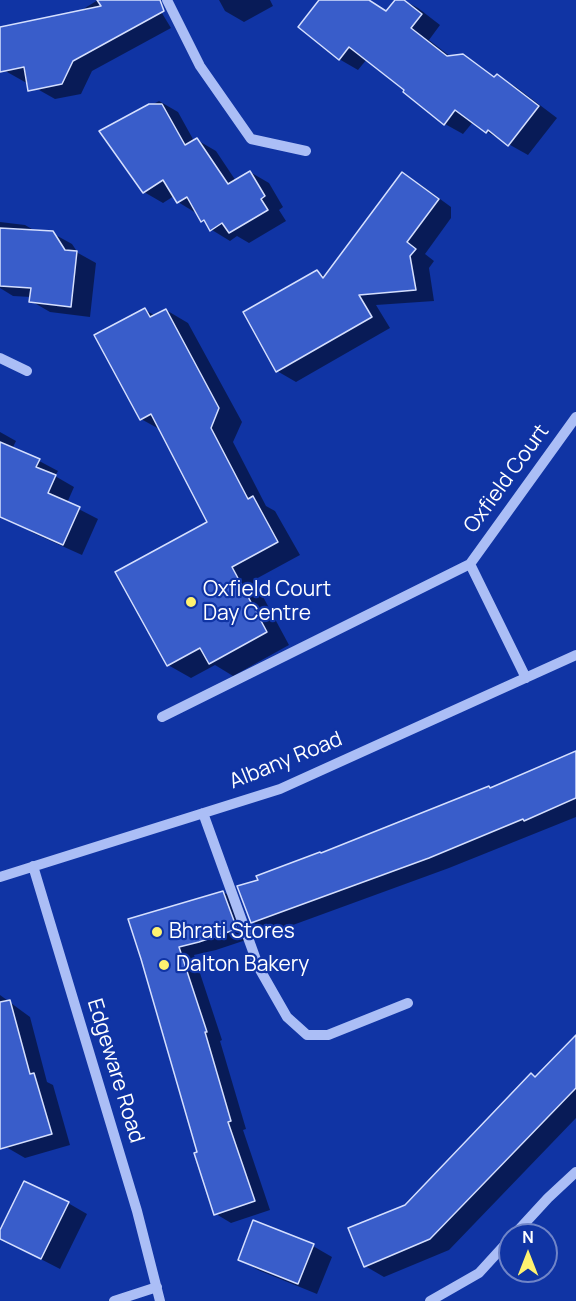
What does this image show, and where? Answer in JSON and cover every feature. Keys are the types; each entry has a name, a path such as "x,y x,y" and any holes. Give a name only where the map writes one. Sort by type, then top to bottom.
{"street":[{"path":"167,0 200,66 251,139 306,151"},
{"path":"0,357 27,371"},
{"name":"Oxfield Court","path":"162,717 470,564 576,417"},
{"name":"Oxfield Court","path":"470,564 526,678"},
{"name":"Albany Road","path":"0,877 280,789 576,655"},
{"path":"203,813 259,968 287,1017 307,1035 328,1035 408,1003"},
{"name":"Edgeware Road","path":"33,866 137,1211 160,1301"},
{"path":"525,1223 576,1172"},
{"path":"430,1301 479,1273 498,1252"},
{"path":"114,1301 157,1287"}],"building":[{"path":"97,0 160,0 164,11 73,61 62,84 28,91 24,67 0,72 0,27 101,6"},
{"path":"319,0 369,0 386,11 395,0 404,0 422,14 411,28 447,56 463,54 494,77 497,74 539,106 508,146 488,130 486,133 455,110 444,125 349,47 339,60 298,27"},
{"path":"149,104 162,104 185,145 197,138 228,184 250,171 265,196 261,199 268,210 229,233 222,223 210,231 204,220 201,222 187,197 177,203 163,180 143,193 99,131"},
{"path":"402,172 439,199 407,242 416,249 410,256 416,290 359,295 372,317 276,372 243,312 317,270 323,278"},
{"path":"0,228 53,231 65,250 77,251 71,307 29,302 31,288 0,286"},
{"path":"145,308 150,317 166,309 219,408 211,428 248,499 253,496 278,542 232,567 267,632 209,664 200,648 167,666 115,572 207,522 151,414 140,420 94,335"},
{"path":"0,442 40,459 36,467 56,475 48,493 80,507 63,545 0,517"},
{"path":"576,751 576,798 429,858 251,923 237,886 258,880 256,876 321,853 489,786 490,788"},
{"path":"223,891 237,929 179,947 207,1032 205,1032 231,1121 228,1122 255,1201 214,1215 194,1153 197,1152 128,919"},
{"path":"10,1000 30,1074 34,1073 52,1134 0,1149 0,1002"},
{"path":"576,1035 576,1088 430,1239 364,1267 348,1228 405,1205 531,1073 535,1077"},
{"path":"24,1181 69,1202 41,1259 0,1239 0,1230"},
{"path":"253,1220 314,1244 298,1284 238,1260"}],"place":[{"name":"Oxfield Court Day Centre","path":"191,602"},
{"name":"Bhrati Stores","path":"157,932"},
{"name":"Dalton Bakery","path":"164,965"}]}
